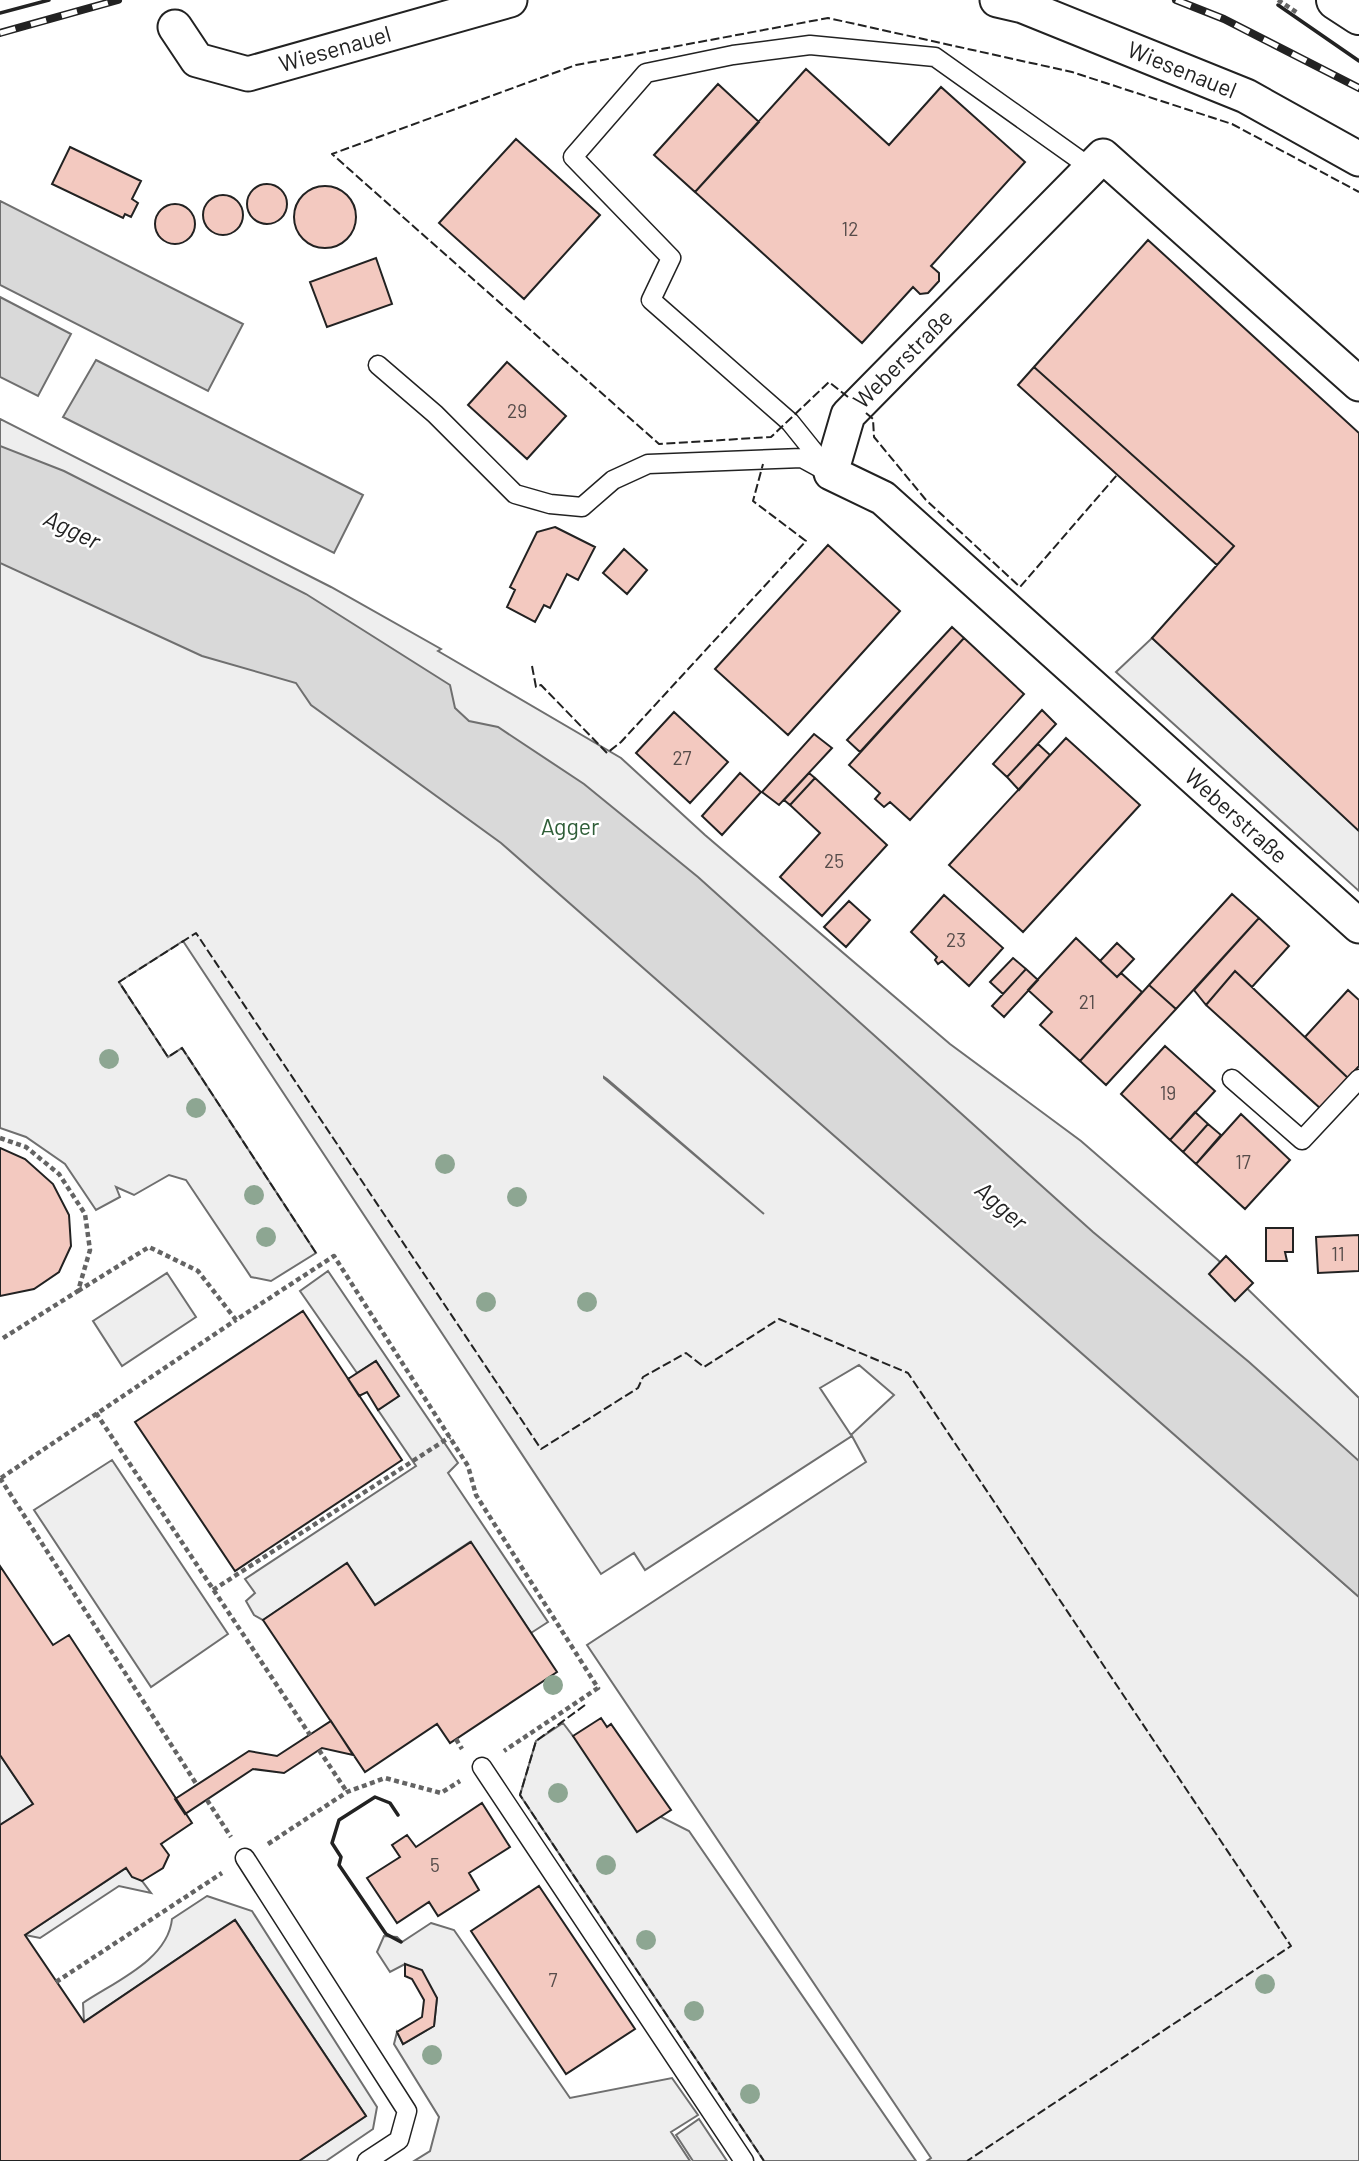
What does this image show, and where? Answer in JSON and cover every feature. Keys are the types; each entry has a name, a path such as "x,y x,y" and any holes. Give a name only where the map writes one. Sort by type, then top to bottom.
{"main road":[{"path":"1336,0 1359,15"}],"street":[{"name":"Wiesenauel","path":"176,27 197,60 248,74 510,0"},
{"name":"Wiesenauel","path":"997,0 1023,6 1246,96 1359,159"},
{"path":"1091,168 1103,156 1359,384"},
{"name":"Weberstraße","path":"1091,168 848,415 831,473 883,498 1359,926"}],"lane":[{"path":"831,473 790,422 651,300 671,258 573,157 582,146 646,73 733,55 810,45 935,57 1091,168"},
{"path":"378,365 435,414 515,494 550,503 582,507 613,480 648,464 802,457 831,473"},
{"path":"1232,1079 1302,1140 1359,1079"},
{"path":"482,1767 744,2161"},
{"path":"245,1858 407,2111 400,2140 367,2161"}],"path":[{"path":"0,1138 26,1147 59,1174 85,1214 90,1250 78,1291"},
{"path":"0,1340 149,1247 198,1271 236,1320"},
{"path":"56,1982 347,1792 385,1778 441,1793 598,1688 476,1496 468,1466 334,1256 0,1478 197,1785"},
{"path":"96,1413 310,1735"},
{"path":"213,1590 450,1437"},
{"path":"319,1750 347,1792"},
{"path":"207,1800 245,1858"}],"green space":[{"path":"0,419 331,587 441,649 438,651 621,758 705,835 950,1044 1081,1141 1218,1260 1359,1398 1359,1592 1256,1506 1359,1597 1359,2161 927,2161 931,2158 587,1645 866,1462 852,1436 645,1570 634,1553 601,1574 183,941 119,982 168,1057 182,1048 316,1253 271,1281 251,1277 186,1180 169,1175 134,1195 116,1187 120,1197 96,1210 65,1164 26,1137 0,1128","holes":["604,1078 607,1079 764,1214","859,1365 894,1395 851,1435 820,1388"]},
{"path":"328,1271 458,1463 448,1473 548,1622 531,1633 470,1542 375,1605 347,1564 263,1620 254,1615 246,1601 255,1593 245,1579 416,1466 378,1410 399,1396 376,1361 357,1373 300,1291"},
{"path":"167,1273 196,1317 122,1366 93,1321"},
{"path":"112,1460 228,1634 151,1687 34,1510"},
{"path":"563,1723 573,1736 661,1817 689,1831 916,2161 764,2161 520,1795 536,1741"},
{"path":"0,1755 33,1804 0,1825"},
{"path":"126,1868 142,1881 151,1893 119,1886 40,1938 25,1935"},
{"path":"207,1896 252,1911 377,2107 373,2129 326,2161 299,2161 366,2116 235,1920 84,2022 83,2003 124,1978 150,1958 168,1934 172,1919"},
{"path":"431,1923 454,1930 570,2098 672,2078 698,2115 671,2132 690,2161 414,2161 430,2151 439,2117 394,2044 397,2032 403,2044 434,2026 437,1998 405,1964 390,1972 377,1952 384,1936 397,1937 402,1942"}],"shaded area":[{"path":"1152,638 1359,831 1359,891 1116,672"},
{"path":"699,2119 727,2161 693,2161 676,2135"}],"water":[{"path":"0,201 243,324 208,391 0,285"},
{"path":"0,297 71,334 38,396 0,377"},
{"path":"96,360 363,495 334,553 63,417"},
{"name":"Agger","path":"0,446 64,471 306,594 450,685 455,708 469,721 498,727 584,784 698,877 1093,1232 1249,1362 1359,1461 1359,1597 501,843 311,705 296,683 202,656 0,563"}],"building":[{"path":"806,69 889,145 941,87 1025,162 931,266 939,273 939,281 928,293 920,294 913,287 862,343 695,192"},
{"path":"718,84 759,122 695,192 654,155"},
{"path":"516,139 600,215 524,299 439,223"},
{"path":"70,147 141,181 132,199 138,203 131,217 125,214 123,218 52,184"},
{"path":"267,184 281,190 287,204 281,218 267,224 253,218 247,204 253,190"},
{"path":"325,186 337,188 347,195 354,205 354,229 347,239 337,246 325,248 313,246 303,239 296,229 294,217 296,205 303,195 313,188"},
{"path":"223,195 237,201 243,215 237,229 223,235 209,229 203,215 209,201"},
{"path":"175,204 189,210 195,224 189,238 175,244 161,238 155,224 161,210"},
{"path":"1148,240 1359,433 1359,831 1152,638 1234,546 1034,367"},
{"path":"376,258 392,304 327,327 310,282"},
{"path":"507,362 566,416 527,459 468,405"},
{"path":"1034,367 1234,546 1217,565 1018,385"},
{"path":"555,527 595,547 578,580 567,574 550,608 544,605 535,622 507,607 515,590 510,587 537,532"},
{"path":"828,545 900,611 788,735 715,669"},
{"path":"624,549 647,570 627,594 603,573"},
{"path":"952,627 964,638 860,752 847,740"},
{"path":"964,638 1024,694 910,820 890,802 884,807 875,799 880,793 849,765"},
{"path":"1042,710 1056,724 1007,777 993,764"},
{"path":"674,712 728,762 690,803 636,753"},
{"path":"814,734 832,748 779,805 762,792"},
{"path":"1066,738 1140,805 1023,932 949,865"},
{"path":"1038,744 1050,755 1019,790 1007,777"},
{"path":"740,773 761,792 722,835 702,816"},
{"path":"809,773 815,778 790,805 784,800"},
{"path":"815,778 887,845 822,916 780,877 820,833 790,805"},
{"path":"1232,894 1259,918 1176,1009 1149,985"},
{"path":"944,895 1003,948 969,986 942,961 938,964 935,960 937,957 911,932"},
{"path":"849,901 870,920 846,947 824,927"},
{"path":"1259,918 1289,946 1252,987 1235,971 1206,1005 1194,990"},
{"path":"1076,938 1117,977 1121,973 1142,992 1080,1061 1040,1025 1052,1012 1028,990"},
{"path":"1117,943 1134,959 1117,977 1100,961"},
{"path":"1013,958 1026,969 1003,994 990,982"},
{"path":"1026,969 1038,980 1004,1017 992,1006"},
{"path":"1235,971 1348,1078 1321,1109 1206,1005"},
{"path":"1149,985 1176,1009 1106,1085 1080,1061"},
{"path":"1348,990 1359,1000 1359,1066 1348,1078 1305,1037"},
{"path":"1165,1046 1215,1091 1170,1140 1121,1094"},
{"path":"1195,1112 1208,1124 1183,1152 1170,1140"},
{"path":"1241,1114 1290,1160 1245,1209 1196,1164"},
{"path":"1208,1124 1221,1135 1196,1164 1183,1152"},
{"path":"0,1148 25,1159 53,1184 69,1215 71,1246 59,1272 34,1289 0,1296"},
{"path":"1266,1228 1293,1228 1293,1252 1285,1252 1287,1261 1266,1261"},
{"path":"1359,1235 1359,1271 1318,1273 1316,1237"},
{"path":"1226,1256 1253,1283 1235,1301 1209,1274"},
{"path":"303,1311 402,1460 235,1571 135,1422"},
{"path":"376,1361 399,1396 378,1410 367,1392 359,1396 348,1379"},
{"path":"471,1542 557,1672 450,1743 437,1724 365,1772 263,1620 347,1563 375,1605"},
{"path":"0,1566 53,1645 69,1635 192,1823 161,1844 169,1855 163,1868 142,1881 132,1877 126,1868 25,1935 84,2022 235,1920 366,2116 299,2161 0,2161 0,1825 33,1804 0,1755"},
{"path":"601,1718 607,1727 611,1724 671,1810 637,1832 573,1736"},
{"path":"331,1721 353,1755 322,1748 284,1773 253,1769 185,1814 175,1799 249,1751 277,1756"},
{"path":"482,1803 510,1847 469,1873 479,1890 438,1916 429,1902 397,1923 367,1878 400,1857 392,1845 407,1835 416,1847"},
{"path":"539,1886 635,2029 566,2074 471,1931"},
{"path":"405,1964 422,1970 437,1998 434,2026 403,2044 397,2032 422,2017 424,2000 412,1979 405,1976"}],"railway":[{"path":"0,33 118,0"},
{"path":"1176,0 1224,19 1359,88"}],"fence":[{"path":"848,397 829,382 771,437 659,444 332,154 576,65 828,18 1072,72 1232,124 1359,192"},
{"path":"866,413 873,419 874,437 926,500 1020,587 1117,475"},
{"path":"532,666 536,687 541,685 607,753 621,742 806,541 753,501 763,464"},
{"path":"316,1253 182,1048 168,1057 119,982 196,933 541,1449 638,1388 643,1377 686,1353 704,1367 779,1319 908,1373 1291,1946 967,2161"},
{"path":"585,1705 536,1741 520,1795 764,2161"}],"wall":[{"path":"0,13 49,0"},
{"path":"1278,5 1359,61"},
{"path":"398,1815 390,1803 375,1797 339,1820 332,1843 341,1857 339,1865 386,1934 401,1942"}]}
